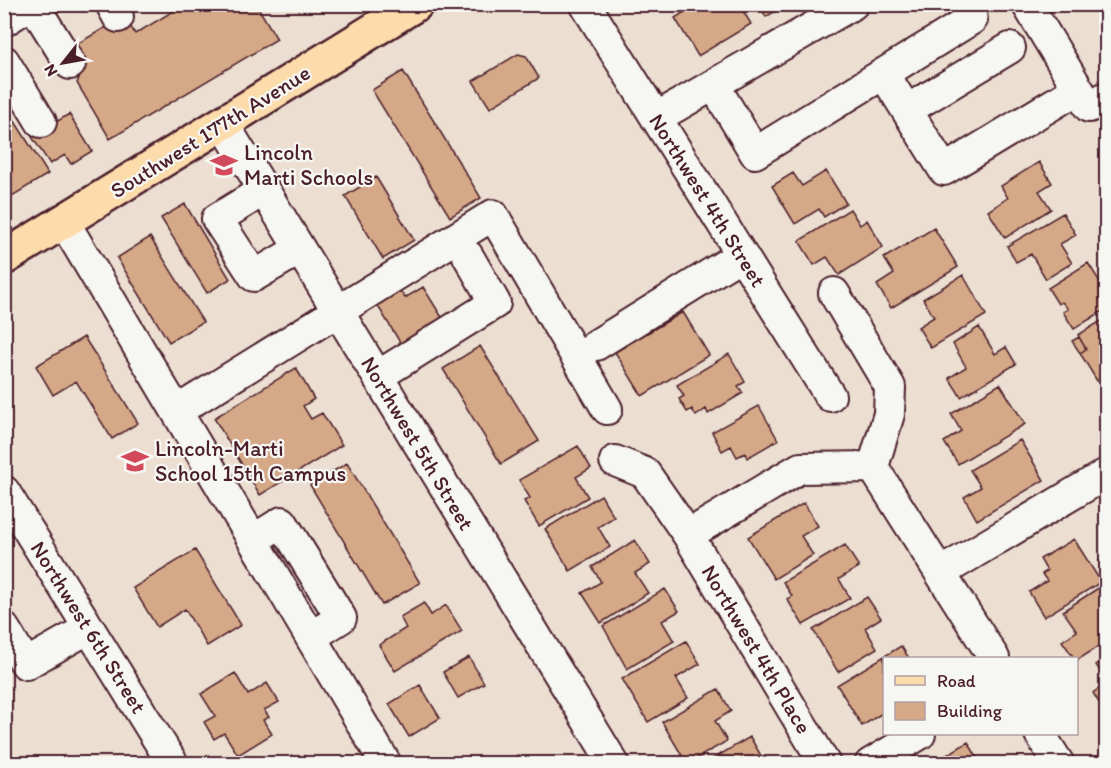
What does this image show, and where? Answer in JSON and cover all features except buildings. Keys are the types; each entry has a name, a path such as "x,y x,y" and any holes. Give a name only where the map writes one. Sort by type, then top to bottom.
{"main road":[{"name":"Southwest 177th Avenue","path":"4,258 416,4"}],"street":[{"path":"4,21 32,4 70,64"},
{"path":"656,118 853,4"},
{"path":"714,85 755,153 972,19 963,4"},
{"path":"884,74 944,170 1091,98 1027,4"},
{"name":"Northwest 4th Street","path":"594,8 656,118 830,396"},
{"path":"907,110 1010,48"},
{"path":"4,61 41,122"},
{"name":"Northwest 5th Street","path":"223,123 614,764"},
{"path":"264,190 218,219 254,276 300,249"},
{"path":"177,411 339,313 493,215 607,409"},
{"path":"64,222 386,764"},
{"path":"596,345 741,255"},
{"path":"378,376 495,303 468,256"},
{"path":"834,293 890,387 889,414 873,466 993,657"},
{"name":"Northwest 4th Place","path":"615,461 645,473 688,535 825,764"},
{"path":"688,535 800,468 873,466"},
{"path":"940,573 1107,474"},
{"name":"Northwest 6th Street","path":"4,491 173,764"},
{"path":"4,628 26,664 89,628"},
{"path":"870,764 918,735"},
{"path":"1041,735 1059,764"}],"place":[{"name":"Lincoln Marti Schools","path":"224,165"},
{"name":"Lincoln-Marti School 15th Campus","path":"135,461"}]}
